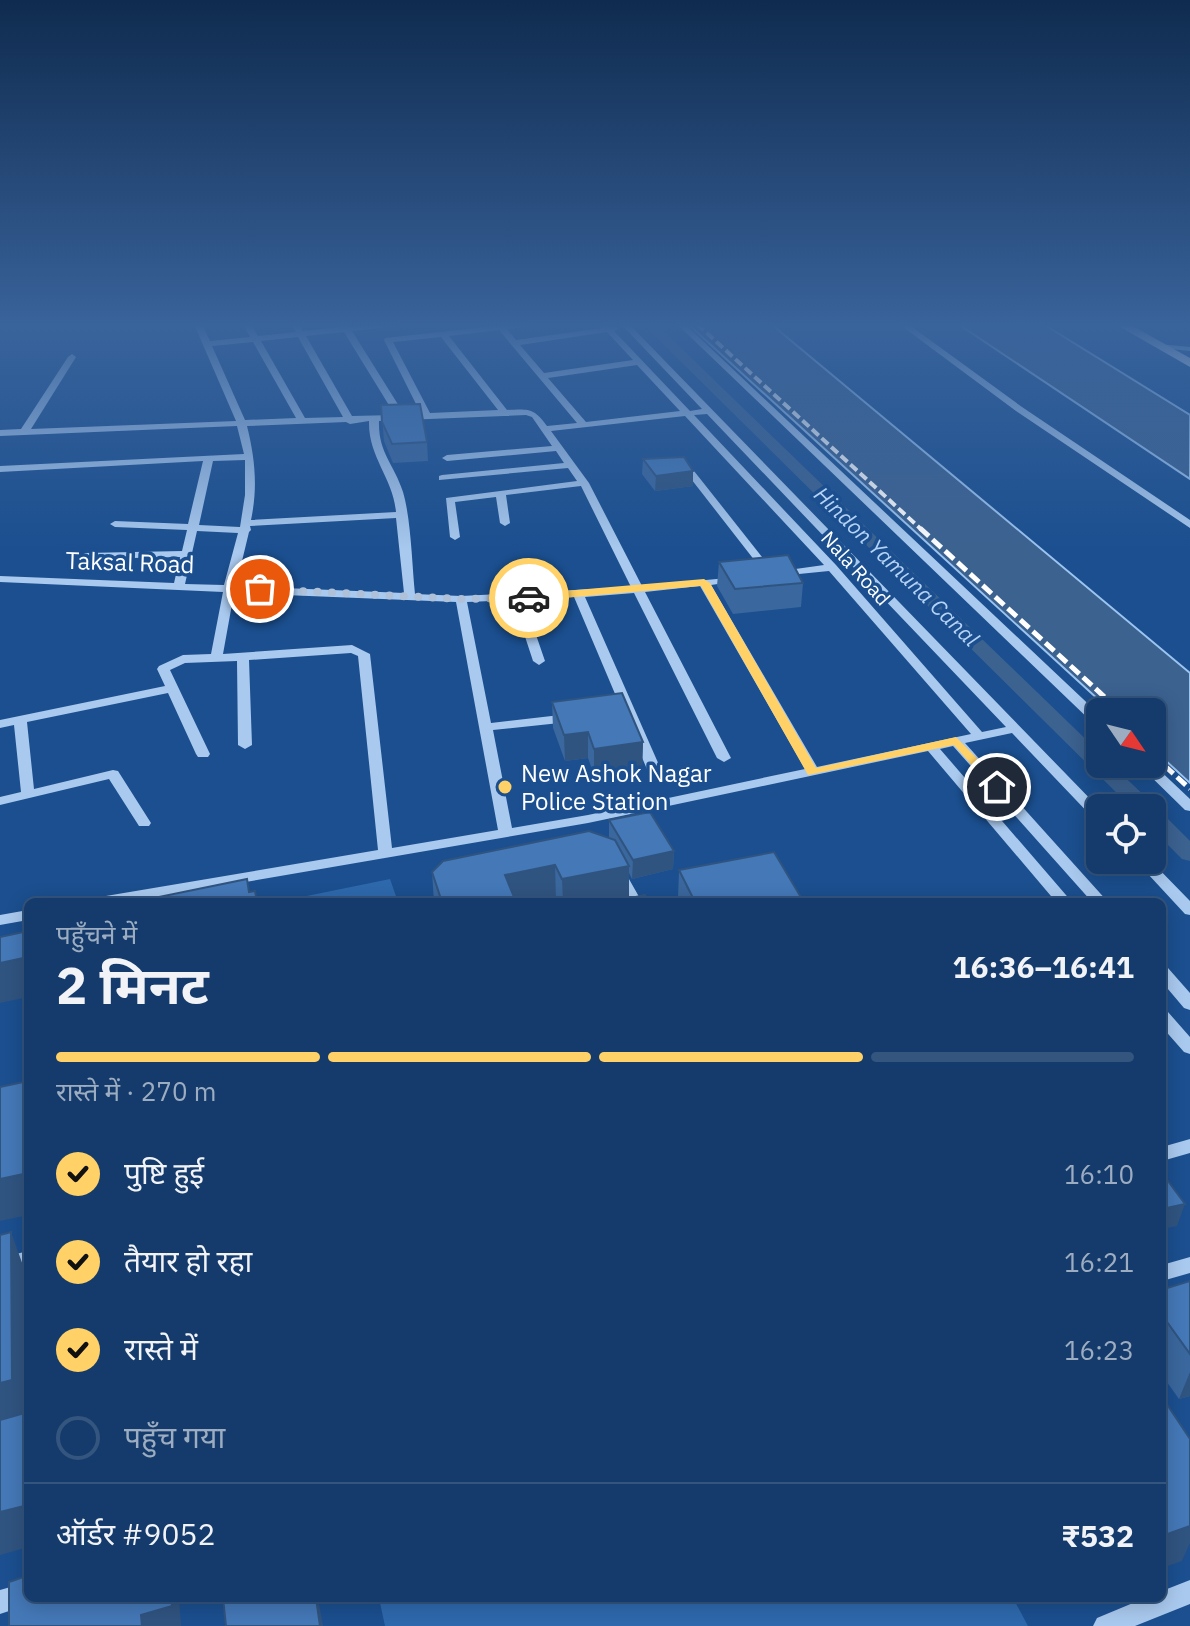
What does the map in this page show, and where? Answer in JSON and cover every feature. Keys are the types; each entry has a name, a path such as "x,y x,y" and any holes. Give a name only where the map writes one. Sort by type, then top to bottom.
{"street":[{"path":"24,432 45,400"},
{"path":"216,658 229,588 247,526 252,487 250,457 232,400"},
{"path":"290,400 301,419"},
{"path":"338,400 350,421"},
{"path":"391,400 402,418"},
{"path":"418,400 427,417"},
{"path":"495,400 505,413"},
{"path":"562,400 584,425"},
{"name":"Nala Road","path":"675,400 832,567 979,736"},
{"name":"Nala Road","path":"699,400 1086,803"},
{"path":"761,400 1086,709"},
{"path":"1007,400 1190,525"},
{"path":"545,429 710,411"},
{"path":"0,433 301,419 350,421 533,413 584,483 724,758"},
{"path":"374,420 377,454 395,486 410,595"},
{"path":"712,440 735,437"},
{"path":"447,458 557,448"},
{"path":"0,469 250,457"},
{"path":"179,586 209,458"},
{"path":"442,478 569,465"},
{"path":"691,473 771,574"},
{"path":"455,537 450,500 584,483"},
{"path":"501,493 505,523"},
{"path":"115,524 193,528 399,515"},
{"path":"85,556 187,554"},
{"path":"758,576 832,567"},
{"name":"Taksal Road","path":"0,579 461,599 578,594 744,577"},
{"path":"704,583 813,772"},
{"path":"578,594 656,774"},
{"path":"518,598 539,661"},
{"path":"461,599 506,833"},
{"path":"203,754 170,689 163,669 166,665 183,659 352,649 364,654 386,855"},
{"path":"243,657 245,745"},
{"path":"0,724 170,689"},
{"path":"613,713 629,712"},
{"path":"488,727 582,717"},
{"path":"20,720 28,794"},
{"path":"124,898 506,833 592,825 813,772 1015,729"},
{"path":"956,741 1096,898"},
{"path":"931,746 1061,898"},
{"path":"0,801 113,774 144,823"},
{"path":"1160,778 1190,807"},
{"path":"615,866 632,898"},
{"path":"1155,874 1190,910"},
{"path":"0,920 24,916"},
{"path":"1166,977 1190,1004"},
{"path":"1166,1021 1190,1048"},
{"path":"1166,1153 1190,1146"},
{"path":"0,1266 24,1260"},
{"path":"1166,1272 1190,1265"},
{"path":"1166,1602 1190,1592"},
{"path":"0,1602 24,1595"},
{"path":"1105,1626 1165,1602"}],"shaded area":[{"path":"771,400 862,400 1190,673 1190,783 1166,761 1166,698 1097,698"},
{"path":"1072,400 1166,400 1190,415 1190,479"},
{"path":"390,879 397,898 297,898"},
{"path":"380,1602 1015,1602 1028,1626 385,1626"}],"building":[{"path":"420,404 427,442 392,444 382,422 381,405"},
{"path":"684,457 693,471 656,476 643,459"},
{"path":"788,555 803,583 735,589 719,562"},
{"path":"622,693 643,742 594,749 588,732 564,735 552,702"},
{"path":"650,812 674,851 633,860 609,820"},
{"path":"589,831 615,840 629,866 562,879 555,865 505,875 514,898 441,898 432,872 443,861"},
{"path":"774,852 801,898 693,898 679,870"},
{"path":"247,879 249,892 255,891 256,898 154,898"},
{"path":"24,932 24,958 0,963 0,937"},
{"path":"24,1082 24,1174 0,1179 0,1087"},
{"path":"1166,1178 1185,1204 1166,1208"},
{"path":"11,1232 12,1380 0,1383 0,1235"},
{"path":"1190,1281 1190,1354 1167,1322 1166,1287"},
{"path":"1166,1403 1190,1439 1190,1526 1166,1535"},
{"path":"24,1413 24,1506 0,1512 0,1420"},
{"path":"24,1577 24,1602 172,1602 172,1606 141,1615 142,1626 9,1626 9,1582"},
{"path":"223,1602 317,1602 320,1626 226,1626"}],"waterway":[{"name":"Hindon Yamuna Canal","path":"727,400 1130,794"},
{"name":"Hindon Yamuna Canal","path":"1166,830 1190,854"}],"railway":[{"path":"780,400 922,530"},
{"path":"920,528 1106,698"},
{"path":"1166,767 1190,789"}],"way so far":[{"path":"260,589 461,599 529,598"}],"place":[{"name":"New Ashok Nagar Police Station","path":"505,787"}],"route":[{"path":"529,598 704,583 813,772 956,741 997,787"}]}
